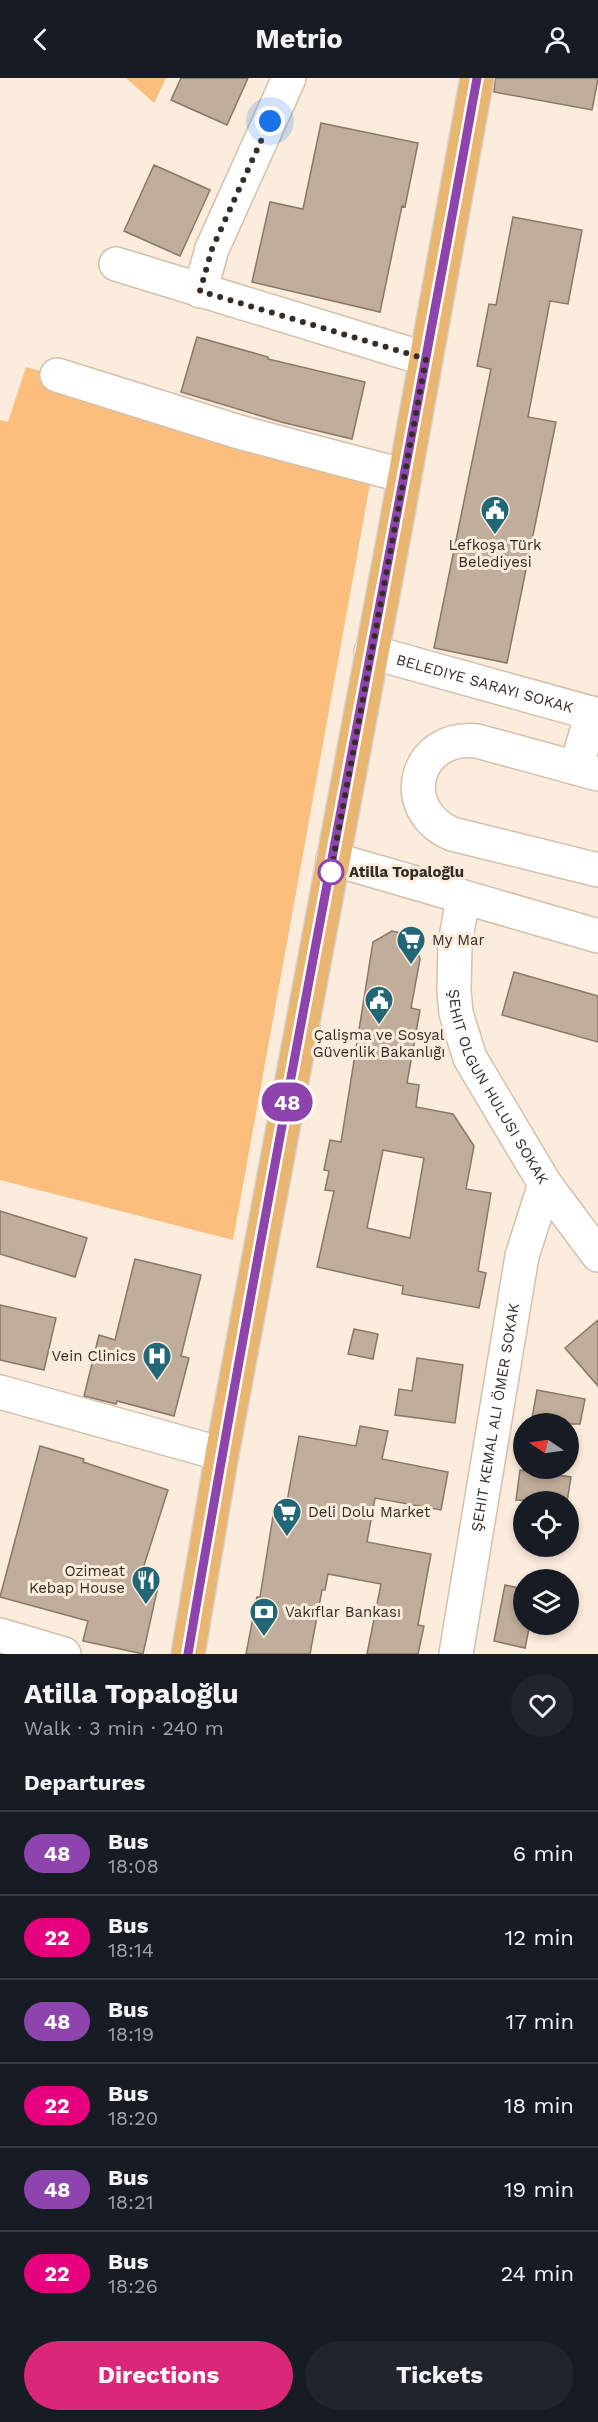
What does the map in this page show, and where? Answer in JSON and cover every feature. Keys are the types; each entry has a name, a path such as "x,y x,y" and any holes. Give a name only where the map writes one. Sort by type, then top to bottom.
{"main road":[{"path":"188,1654 222,1454 477,78"}],"street":[{"path":"200,291 212,249 289,78"},
{"path":"116,264 426,359"},
{"path":"57,375 239,432 405,476"},
{"path":"371,652 595,714 587,771 477,741 451,742 436,750 425,762 420,773 419,798 422,808 434,824 452,834 598,870"},
{"path":"333,859 598,936"},
{"name":"ŞEHIT OLGUN HULUSI SOKAK","path":"464,898 454,968 456,1013 462,1036 479,1076 546,1184 598,1255"},
{"name":"ŞEHIT KEMAL ALI ÖMER SOKAK","path":"456,1654 522,1256 546,1184"},
{"path":"0,1392 222,1454"},
{"path":"0,1635 64,1654"}],"shaded area":[{"path":"126,78 166,78 154,103"},
{"path":"26,367 374,462 233,1240 0,1180 0,420 8,422"}],"building":[{"path":"181,78 248,78 227,125 171,100"},
{"path":"495,78 598,79 592,110 494,92"},
{"path":"321,123 418,143 380,312 252,282 270,202 303,209"},
{"path":"154,165 210,190 180,256 124,231"},
{"name":"Lefkoşa Türk Belediyesi","path":"513,217 582,230 568,304 550,301 528,417 556,422 507,663 434,648 491,369 477,366 489,304 496,305"},
{"path":"197,337 268,357 268,359 365,382 352,439 281,422 181,392"},
{"path":"392,931 413,936 420,959 411,1008 420,1010 407,1083 419,1085 416,1107 453,1114 474,1146 466,1189 491,1193 478,1271 486,1273 479,1308 402,1294 403,1286 317,1267 334,1191 325,1190 329,1171 324,1170 330,1140 341,1142 373,942","holes":["383,1150 424,1158 410,1238 367,1228"]},
{"path":"514,972 598,996 598,1042 502,1015"},
{"path":"0,1211 87,1238 75,1277 0,1254"},
{"path":"135,1259 201,1275 181,1356 189,1358 174,1416 117,1401 116,1404 84,1396 99,1335 115,1340"},
{"path":"0,1305 56,1318 44,1370 0,1360"},
{"path":"598,1320 598,1386 565,1348"},
{"path":"354,1329 378,1334 373,1359 348,1354"},
{"path":"417,1358 463,1365 455,1423 395,1415 399,1389 412,1391"},
{"path":"537,1390 585,1399 580,1424 579,1413 533,1413"},
{"path":"360,1426 388,1431 382,1459 448,1472 441,1510 375,1498 367,1542 431,1554 418,1625 424,1626 418,1654 367,1654 381,1584 328,1574 325,1590 322,1590 310,1654 246,1654 257,1597 260,1597 273,1516 284,1518 299,1436 356,1446"},
{"path":"40,1446 84,1459 83,1462 168,1490 140,1578 159,1582 143,1654 83,1641 88,1621 0,1597"},
{"path":"519,1479 571,1479 569,1491 517,1491"},
{"path":"505,1585 513,1587 513,1635 528,1635 525,1648 494,1641"}],"bus line":[{"name":"48","path":"188,1654 226,1431 396,525 477,78"}],"place":[{"name":"Lefkoşa Türk Belediyesi","path":"495,536"},
{"name":"Atilla Topaloğlu","path":"331,872"},
{"name":"My Mar","path":"411,966"},
{"name":"Çalişma ve Sosyal Güvenlik Bakanlığı","path":"379,1026"},
{"name":"Vein Clinics","path":"157,1382"},
{"name":"Deli Dolu Market","path":"287,1538"},
{"name":"Ozimeat Kebap House","path":"146,1606"},
{"name":"Vakıflar Bankası","path":"264,1638"}],"route":[{"path":"270,121 212,249 200,291 426,359 329,882 331,872"}]}
